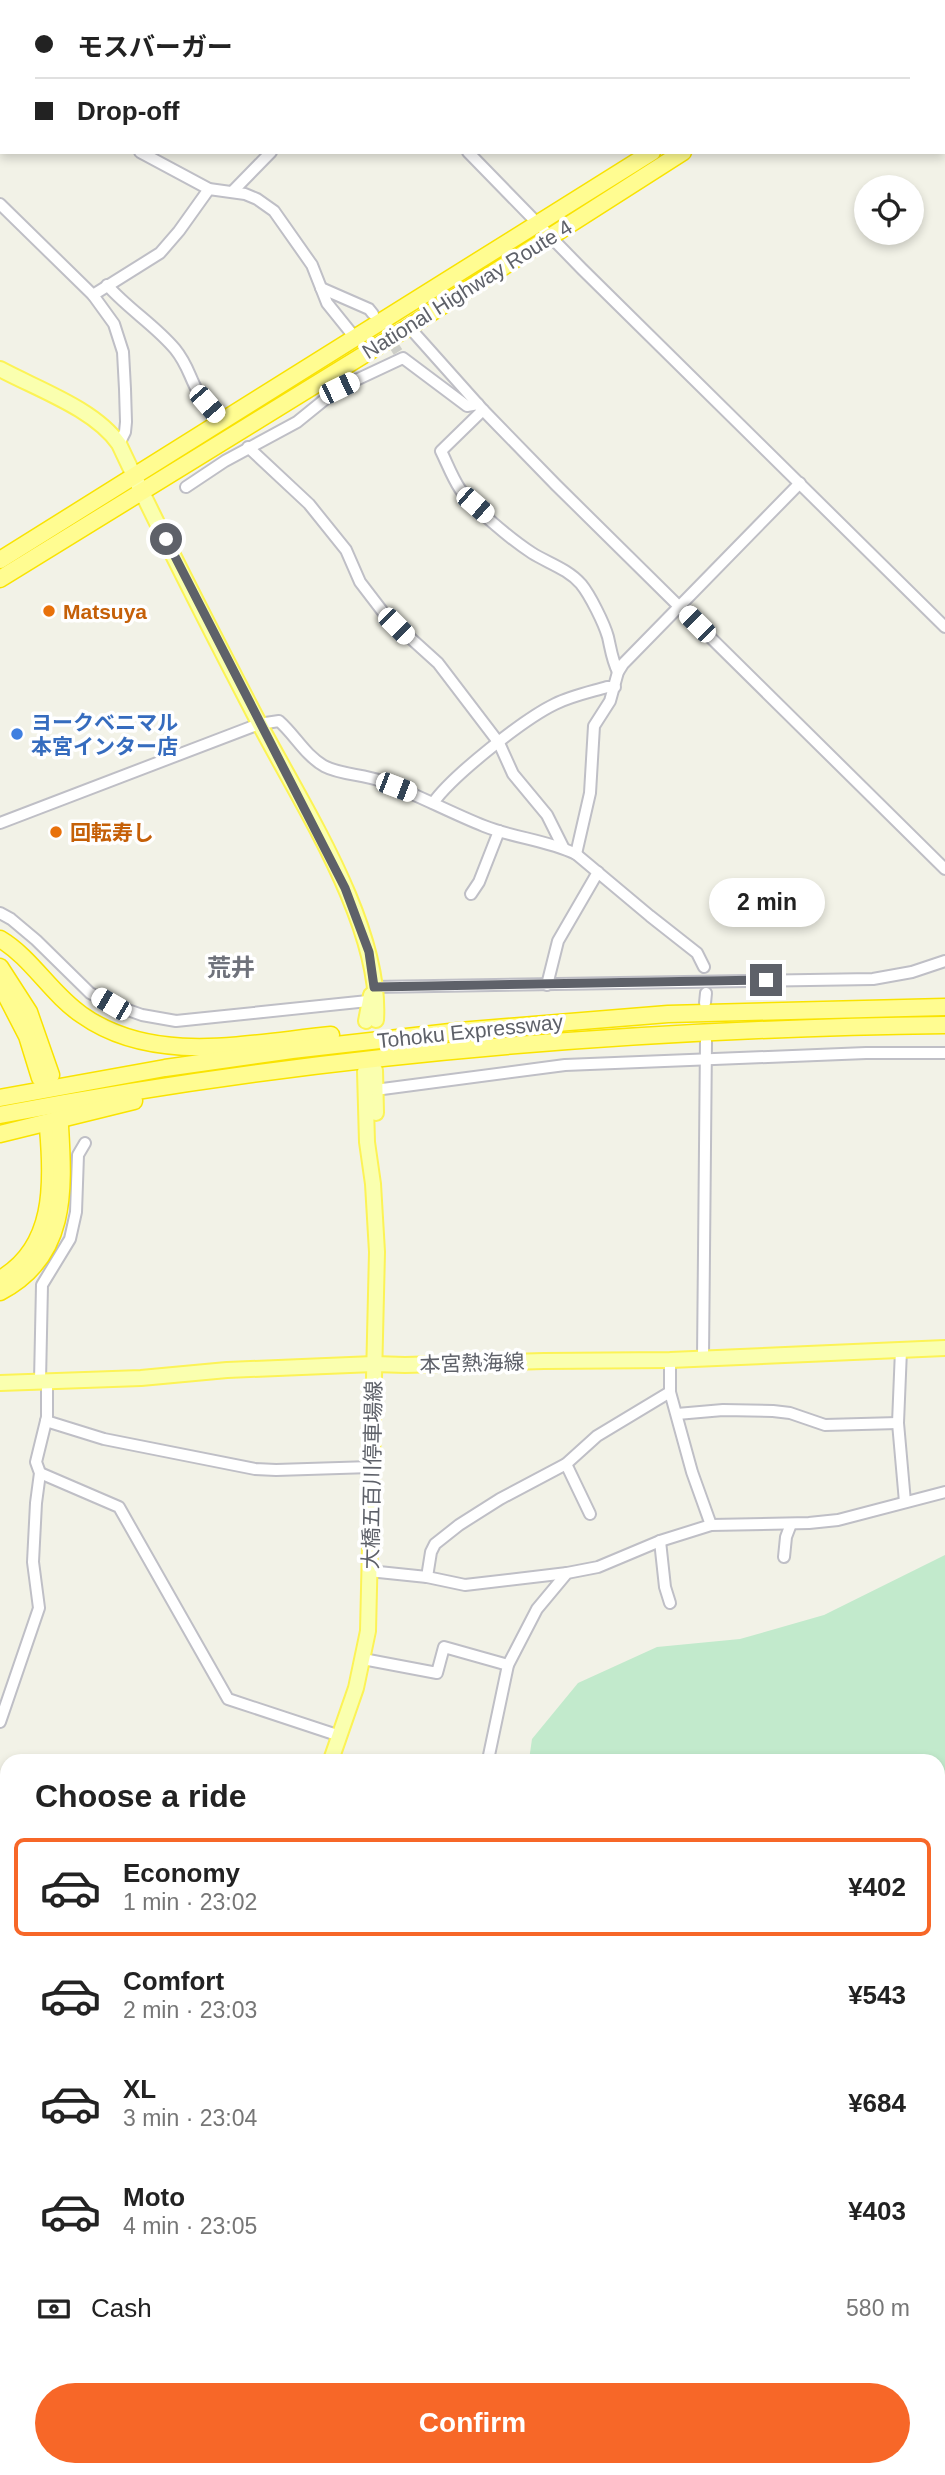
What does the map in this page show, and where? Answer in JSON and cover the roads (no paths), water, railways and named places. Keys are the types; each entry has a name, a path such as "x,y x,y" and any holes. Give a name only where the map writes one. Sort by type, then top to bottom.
{"highway":[{"name":"National Highway Route 4","path":"0,560 409,327 649,154"},
{"name":"National Highway Route 4","path":"0,579 222,422 356,339 679,154"},
{"path":"0,939 23,956 79,1013 115,1034 134,1041 185,1047 341,1034 458,1031"},
{"path":"0,967 20,994 29,1012 46,1076 0,984"},
{"name":"Tohoku Expressway","path":"0,1098 164,1068 458,1031 668,1014 945,1007"},
{"name":"Tohoku Expressway","path":"0,1115 266,1070 459,1049 667,1033 945,1025"},
{"path":"0,1135 266,1070"},
{"path":"0,1279 25,1259 40,1236 45,1222 54,1127 62,1193 55,1228 49,1245 31,1270 0,1292"}],"main road":[{"path":"0,369 91,415 119,444 259,724 345,888 369,952 371,994 377,1003 371,1021"},
{"name":"大橋五百川停車場線","path":"333,1754 356,1688 368,1631 377,1252 373,1184 375,1090 370,1070 367,1142 373,1184"},
{"name":"本宮熱海線","path":"0,1383 374,1364 670,1360 945,1349"}],"street":[{"path":"145,154 209,189 233,191 257,199 274,211 312,265 327,303 356,339"},
{"path":"233,191 269,154"},
{"path":"470,154 945,627"},
{"path":"93,295 160,253 180,232 209,189"},
{"path":"0,204 93,295 114,324 123,352 126,422 119,444"},
{"path":"107,285 128,307 161,332 192,375 199,396 222,422"},
{"path":"321,288 369,309 373,314"},
{"path":"409,327 480,407 945,869"},
{"path":"186,487 248,447 297,422 339,388 401,355 467,406 480,407"},
{"path":"480,407 441,451 466,497 517,543 568,572 579,582 588,594 607,634 611,657 618,672"},
{"path":"248,447 309,504 346,550 360,582 371,597 407,636 439,663 499,743 513,774 547,815 562,847"},
{"path":"576,853 590,793 594,726 610,701 622,664 800,484"},
{"path":"433,803 444,789 499,743 554,704 607,687 615,687"},
{"path":"0,823 259,724 279,721 312,758 323,765 364,775 499,831 576,853 697,953 704,967"},
{"path":"471,894 479,882 499,831"},
{"path":"547,985 558,941 598,872"},
{"path":"0,913 36,940 90,993 142,1015 176,1021 371,994 547,985 873,979 912,972 945,961"},
{"path":"703,1358 706,1041"},
{"path":"375,1090 565,1065 866,1053 945,1053"},
{"path":"0,1722 34,1630 39,1608 33,1562 40,1473 36,1462 46,1421 42,1285 70,1239 76,1212 79,1155 85,1143"},
{"path":"901,1350 898,1423 905,1502"},
{"path":"670,1360 670,1392 692,1472 711,1525"},
{"path":"426,1577 435,1544 459,1525 500,1499 566,1464 597,1436 670,1392"},
{"path":"677,1414 773,1410 825,1425 898,1423"},
{"path":"46,1421 104,1438 255,1469 371,1467"},
{"path":"566,1464 590,1514"},
{"path":"40,1473 120,1507 228,1699 340,1736"},
{"path":"369,1571 426,1577 465,1586 567,1573 598,1567 660,1541 711,1525 791,1524 838,1520 945,1492"},
{"path":"784,1557 786,1537 791,1524"},
{"path":"660,1541 665,1587 670,1603"},
{"path":"489,1754 508,1665 537,1609 567,1573"},
{"path":"363,1659 437,1673 444,1647 508,1665"}],"tunnel":[{"path":"377,319 398,352"},
{"path":"365,1069 366,1021"}],"place":[{"name":"Matsuya","path":"49,611"},
{"name":"ヨークベニマル 本宮インター店","path":"17,734"},
{"name":"回転寿し","path":"56,832"}],"district":[{"name":"荒井","path":"231,967"}]}
